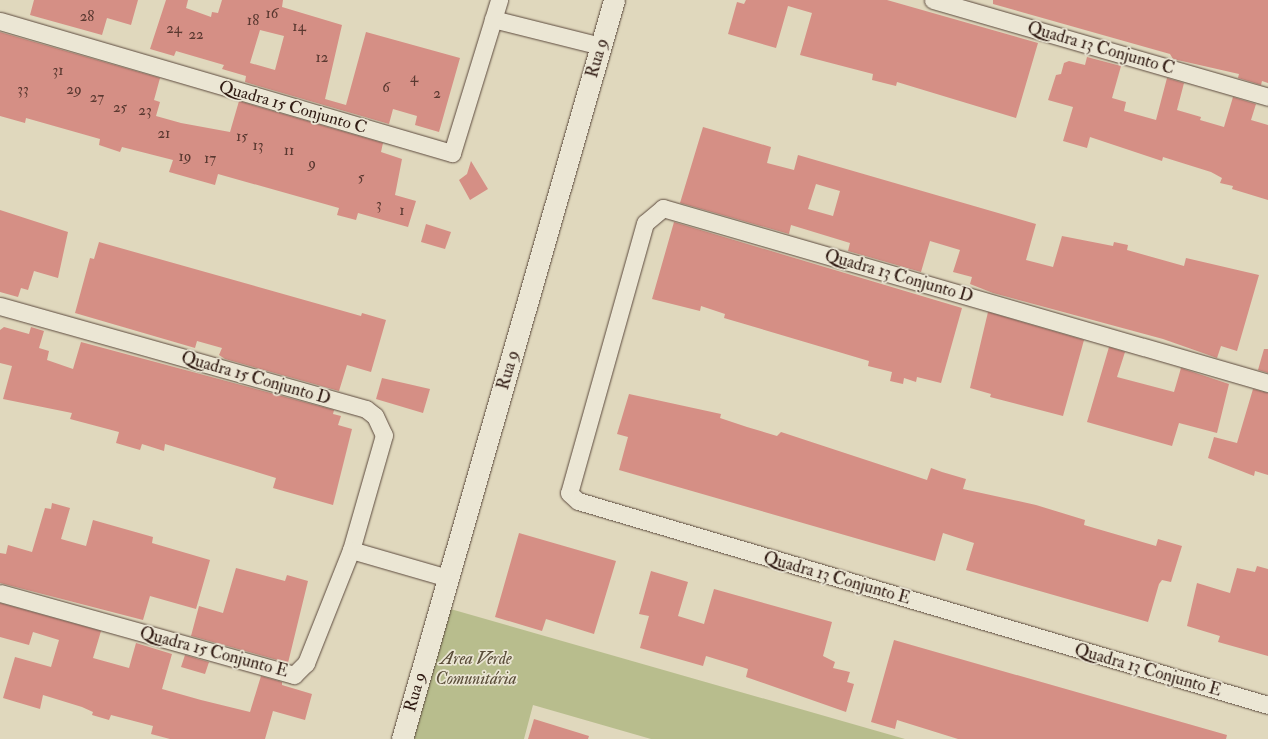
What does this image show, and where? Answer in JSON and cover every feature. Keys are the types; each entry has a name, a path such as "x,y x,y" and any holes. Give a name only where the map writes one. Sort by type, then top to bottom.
{"street":[{"path":"499,0 493,19 601,46"},
{"name":"Rua 9","path":"402,739 614,0"},
{"name":"Quadra 13 Conjunto C","path":"933,0 1268,97"},
{"name":"Quadra 15 Conjunto C","path":"0,20 452,153 493,19"},
{"name":"Quadra 13 Conjunto D","path":"612,332 645,223 663,208 1268,383"},
{"name":"Quadra 15 Conjunto D","path":"0,306 366,409 380,424 384,445 351,550"},
{"name":"Quadra 13 Conjunto E","path":"612,332 570,485 569,492 578,501 1268,705"},
{"path":"351,550 448,578"},
{"name":"Quadra 15 Conjunto E","path":"0,593 294,675 306,663 351,550"}],"green space":[{"name":"Area Verde Comunitária","path":"440,606 905,739 651,739 533,705 524,739 402,739"}],"building":[{"path":"34,0 138,0 131,25 107,18 102,35 30,15"},
{"path":"166,0 188,0 186,8 211,17 212,12 218,13 222,0 283,0 282,7 342,25 325,99 346,105 366,32 460,58 439,132 415,125 417,116 393,109 389,124 245,82 246,76 222,69 224,65 176,51 174,56 150,49","holes":["260,30 284,36 275,70 250,63"]},
{"path":"746,0 887,0 1038,43 1016,118 897,82 896,86 872,80 873,74 800,55 812,13 788,6 776,48 728,34 737,2 744,4"},
{"path":"993,0 1268,0 1268,83 1262,81 1261,85 1238,78 1239,74 1173,59 1170,54 993,4"},
{"path":"0,32 160,78 154,100 160,102 156,116 181,123 230,132 239,101 383,143 381,152 402,159 395,195 416,201 408,227 358,213 356,220 337,215 339,208 218,174 215,185 169,172 173,160 122,147 120,152 99,145 100,139 26,118 25,123 0,116"},
{"path":"1087,57 1121,66 1112,98 1126,102 1124,111 1156,120 1167,78 1184,83 1177,110 1201,117 1200,120 1224,127 1233,97 1256,104 1251,120 1268,125 1268,200 1232,189 1233,186 1220,183 1222,178 1211,172 1163,157 1162,161 1090,137 1087,148 1063,141 1073,107 1048,100 1056,75 1061,74 1064,63 1069,61 1085,65"},
{"path":"703,127 771,147 767,163 794,170 798,155 1036,224 1026,260 1053,267 1062,236 1113,246 1114,242 1128,245 1127,250 1184,266 1186,258 1259,275 1237,351 1221,346 1217,358 1163,339 993,293 970,284 972,277 953,272 960,250 930,241 921,272 848,251 850,243 791,225 789,234 680,203","holes":["816,184 840,191 833,216 808,209"]},
{"path":"471,161 488,189 470,200 459,180 467,174"},
{"path":"0,210 68,232 58,278 34,271 28,290 21,288 18,297 0,292"},
{"path":"674,222 962,308 941,383 917,377 916,382 904,378 903,384 890,381 892,372 868,366 869,361 724,318 725,314 701,306 700,311 652,299"},
{"path":"426,224 451,232 445,249 421,242"},
{"path":"99,242 361,316 362,313 386,320 371,372 347,365 339,391 225,359 219,355 222,348 197,341 195,348 75,313 90,258 94,259"},
{"path":"988,312 1084,340 1063,416 990,397 991,394 970,388"},
{"path":"4,327 29,334 31,327 44,331 39,348 49,351 47,360 73,369 81,342 334,410 333,414 341,416 338,425 352,429 333,505 273,488 276,478 165,444 164,451 142,444 140,450 116,443 119,432 70,419 72,413 3,399 12,366 0,363 0,330"},
{"path":"1109,347 1125,352 1117,377 1174,392 1181,368 1229,384 1217,433 1179,423 1172,446 1087,422"},
{"path":"1264,349 1268,349 1268,373 1258,370"},
{"path":"382,378 430,389 423,413 376,399"},
{"path":"1253,389 1268,393 1268,475 1255,471 1254,476 1208,458 1214,437 1237,443"},
{"path":"629,394 721,414 720,418 747,427 777,436 781,432 927,480 931,468 966,479 963,489 1036,505 1085,520 1084,525 1156,546 1158,539 1182,546 1171,582 1162,580 1159,584 1148,622 966,570 974,543 943,533 935,561 619,470 628,437 617,434"},
{"path":"52,503 70,508 61,539 86,546 93,520 153,537 152,543 210,560 196,609 150,596 143,620 0,583 0,553 6,554 8,545 32,552 45,508 51,509"},
{"path":"519,533 616,561 594,634 546,619 542,631 495,617"},
{"path":"1257,566 1268,569 1268,656 1218,642 1220,636 1187,626 1197,583 1230,593 1237,568 1255,572"},
{"path":"236,568 285,581 287,575 308,581 288,663 191,636 199,606 223,613"},
{"path":"651,571 688,582 678,616 704,624 714,589 832,622 823,656 835,662 833,668 850,672 847,682 854,684 846,712 746,677 748,669 742,667 706,656 703,666 640,648 649,616 639,614"},
{"path":"0,603 101,631 93,658 129,668 136,643 172,654 162,689 201,700 250,712 261,676 282,682 282,685 312,694 305,720 273,711 265,739 170,739 151,734 153,726 111,715 109,720 92,715 93,712 82,707 43,695 40,709 3,698 15,657 51,667 59,640 33,632 29,645 0,637"},
{"path":"894,640 1227,735 1226,739 958,739 897,720 895,729 871,722"},
{"path":"185,655 209,662 205,674 181,667"},
{"path":"534,719 589,736 588,739 528,739"}]}
